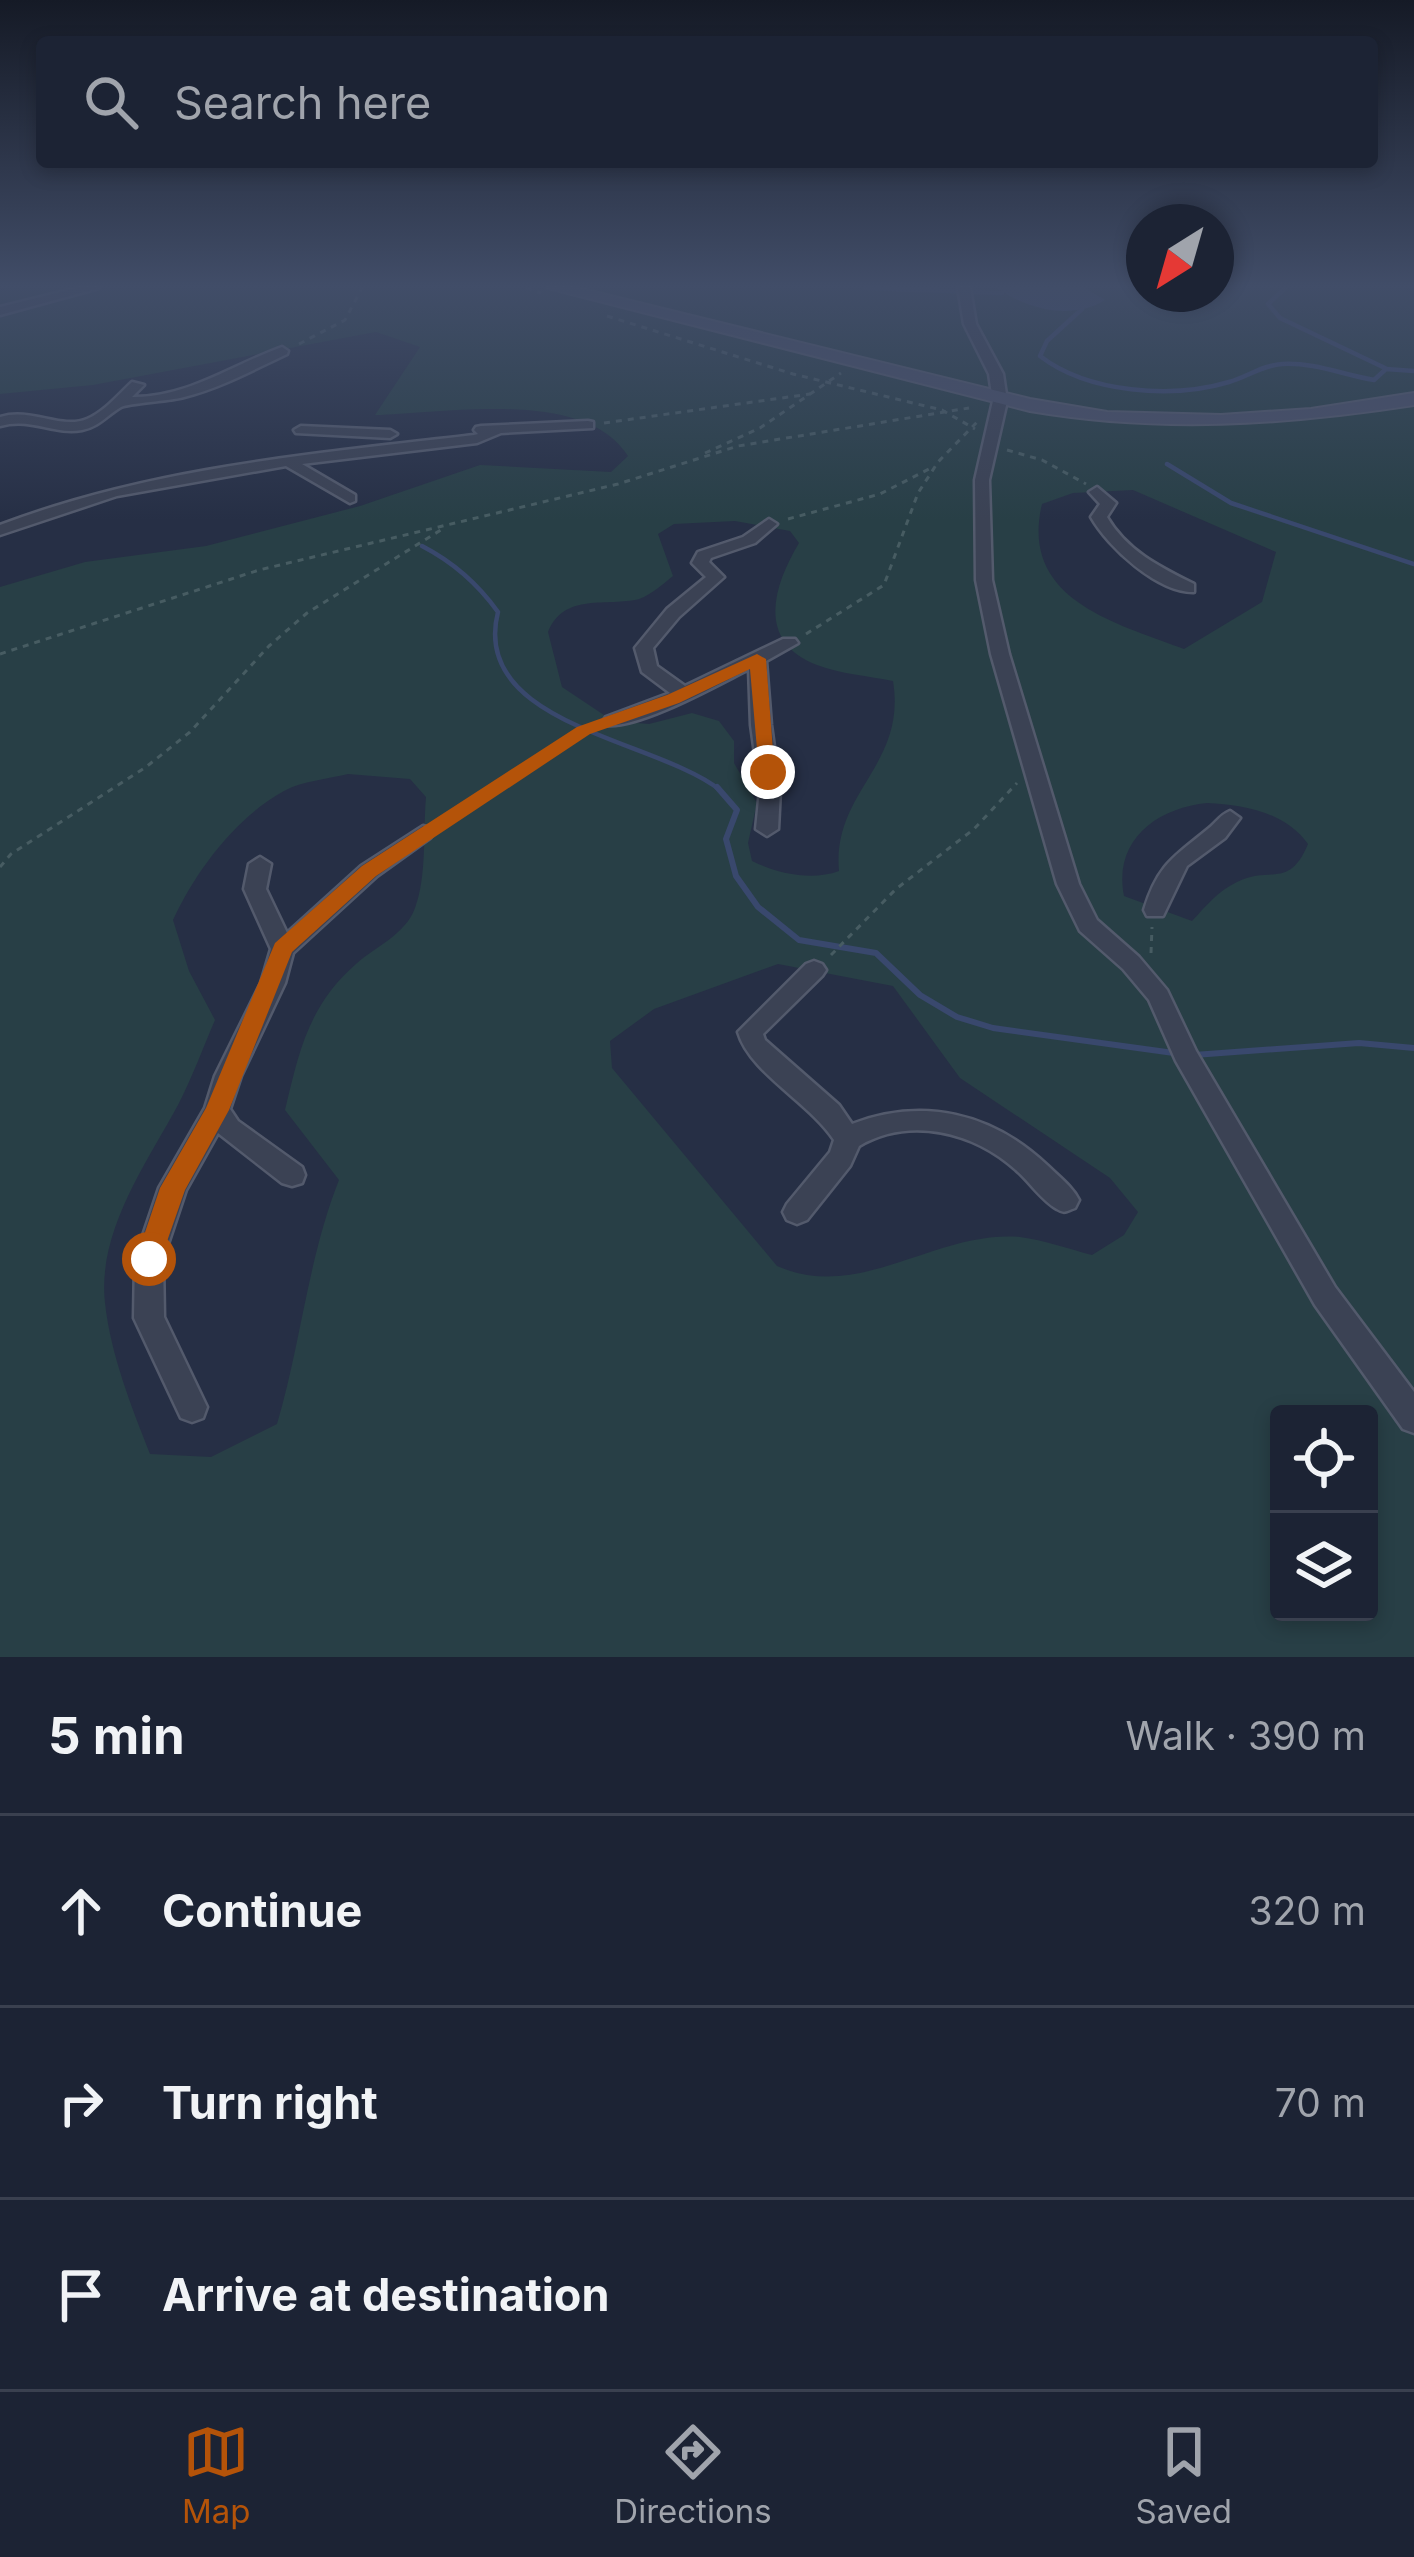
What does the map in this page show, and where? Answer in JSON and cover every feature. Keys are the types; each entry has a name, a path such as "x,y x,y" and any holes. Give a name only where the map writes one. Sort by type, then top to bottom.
{"main road":[{"path":"871,365 1064,412 1161,421 1268,419 1414,399"}],"street":[{"path":"120,400 142,403 200,388 250,365"},
{"path":"991,365 1000,399 982,480 983,580 1067,884 1088,925 1159,996 1184,1054 1325,1296 1414,1418"},
{"path":"0,422 16,414 82,425 97,422 137,386"},
{"path":"301,430 368,436 588,425"},
{"path":"1,530 64,504 284,461 477,439 495,432"},
{"path":"284,461 303,466 350,498"},
{"path":"1096,492 1108,503 1099,517 1102,525 1127,554 1188,588"},
{"path":"682,694 648,668 644,648 673,613 716,577 700,563 704,555 749,540 769,524"},
{"path":"613,721 789,644"},
{"path":"757,659 764,704 760,723 774,802 767,829"},
{"path":"1155,910 1159,895 1189,851 1218,836 1230,818"},
{"path":"192,1407 149,1318 149,1259 173,1188 217,1110 228,1076 273,983 283,949 369,871 424,833"},
{"path":"260,864 255,889 283,949"},
{"path":"814,970 750,1032 754,1045 830,1112 848,1139"},
{"path":"217,1110 229,1129 292,1174"},
{"path":"797,1212 841,1158 848,1139 866,1126 897,1120 991,1136 1065,1200"}],"path":[{"path":"772,365 946,412 973,427 990,445 1042,460 1096,492"},
{"path":"0,655 259,570 618,484 698,457 760,428 853,365"},
{"path":"588,425 810,394"},
{"path":"698,457 1000,399"},
{"path":"789,644 833,621 884,585 918,493 935,466 1000,399"},
{"path":"769,524 880,494 935,466"},
{"path":"0,867 11,854 146,767 190,732 268,646 307,614 364,574 455,523"},
{"path":"424,833 567,740 613,721"},
{"path":"814,970 896,889 974,829 1014,789 1030,754"},
{"path":"1155,910 1151,964 1159,996"}],"shaded area":[{"path":"0,365 198,365 93,385 0,394"},
{"path":"408,365 1414,365 1414,1657 0,1657 0,587 85,562 206,546 360,506 480,465 611,472 628,456 608,435 580,421 548,413 475,409 375,415","holes":["1133,490 1276,552 1262,602 1184,649 1103,617 1059,585 1045,564 1039,537 1042,504 1073,493","735,521 790,531 799,543 783,576 775,611 777,627 797,655 845,673 893,681 889,735 846,820 839,871 795,875 752,861 748,843 757,803 734,763 734,741 719,721 692,713 649,724 613,721 562,687 548,632 555,619 576,606 639,599 673,576 658,534 674,524","348,774 410,779 426,797 423,868 415,908 397,933 340,980 316,1013 285,1110 339,1180 320,1240 277,1424 211,1457 150,1454 112,1342 105,1277 126,1200 183,1095 215,1020 189,971 173,920 205,865 266,802 291,788","1207,803 1250,808 1276,817 1308,844 1294,867 1237,882 1192,921 1124,896 1125,859 1143,830 1171,812","778,964 893,986 960,1078 1110,1178 1138,1212 1124,1235 1092,1255 1029,1238 989,1238 838,1276 808,1275 777,1266 612,1068 610,1041 654,1009"]}],"waterway":[{"path":"1056,365 1106,385 1157,391 1206,387 1276,365"},
{"path":"1304,365 1374,380 1386,369 1414,371"},
{"path":"1379,365 1385,368"},
{"path":"1167,464 1231,503 1414,564"},
{"path":"422,546 464,574 498,612 497,650 512,680 539,705 719,790"},
{"path":"719,790 737,810 726,839 736,876 758,907 799,940 876,953 920,995 957,1017 993,1028 1181,1054"},
{"path":"1194,1055 1359,1043 1414,1048"}],"route":[{"path":"149,1259 173,1188 217,1110 228,1076 273,983 283,949 369,871 584,730 673,699 757,659 768,772"}]}
